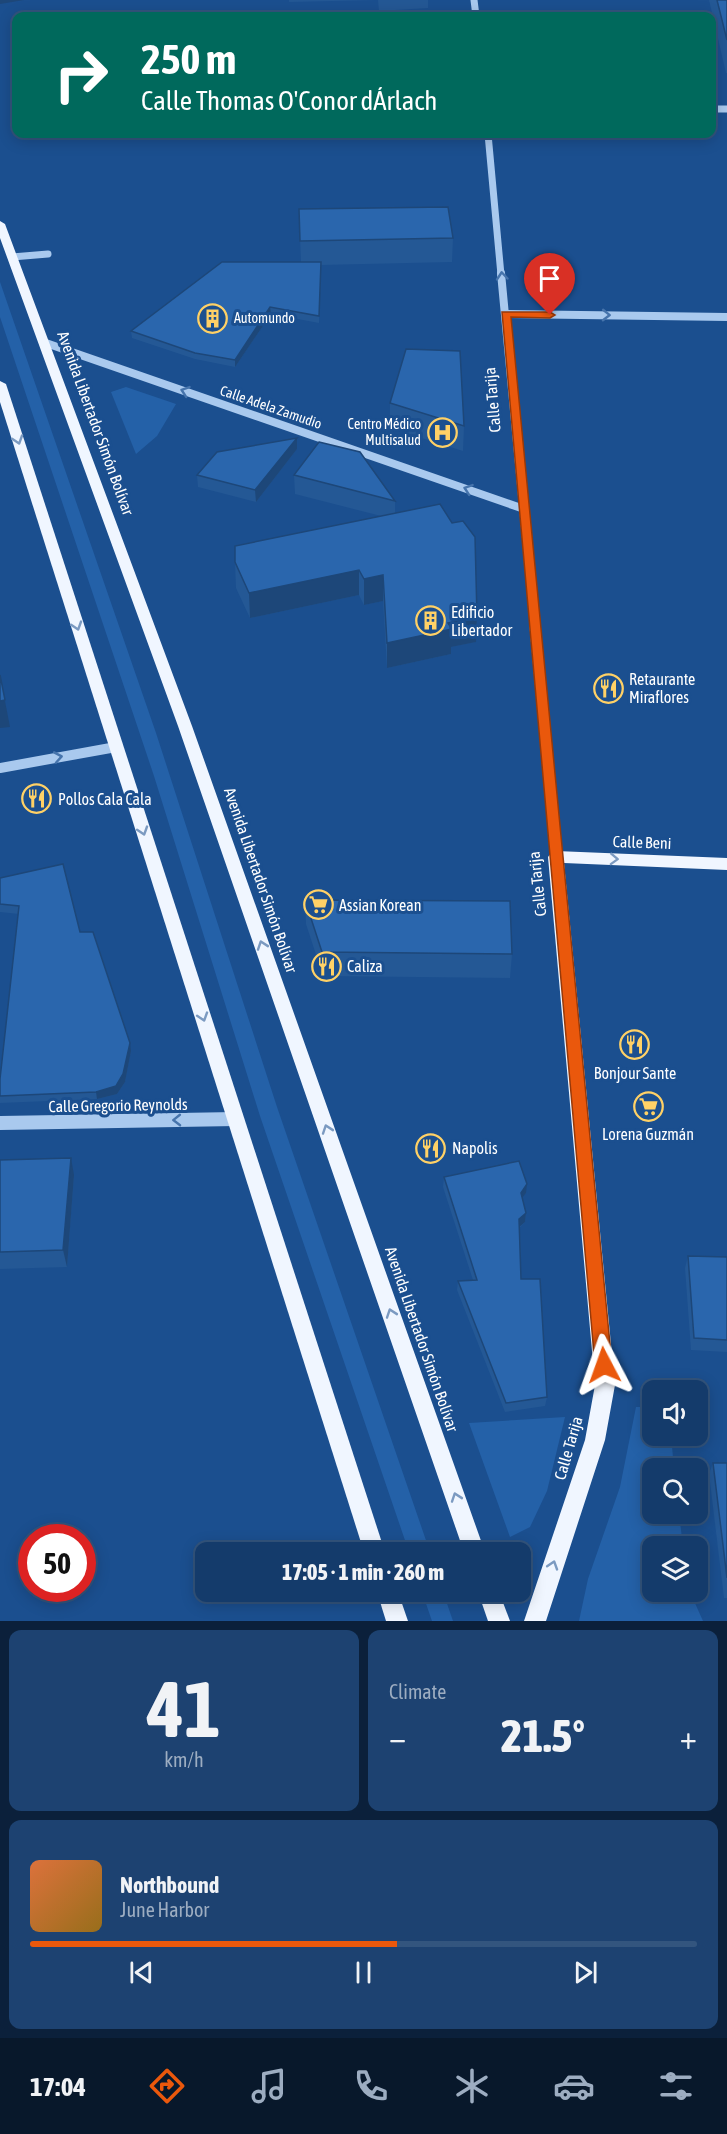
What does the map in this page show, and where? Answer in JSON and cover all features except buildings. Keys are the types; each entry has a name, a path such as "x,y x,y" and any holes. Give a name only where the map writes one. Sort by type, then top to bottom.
{"main road":[{"name":"Avenida Libertador Simón Bolívar","path":"0,224 185,726 471,1542"},
{"path":"2,394 372,1542"},
{"name":"Calle Beni","path":"556,857 727,864"},
{"name":"Calle Tarija","path":"535,1621 595,1440 605,1385 556,857"},
{"path":"390,1602 397,1621"},
{"path":"492,1602 499,1621"}],"street":[{"name":"Calle Tarija","path":"488,138 556,857"},
{"path":"12,257 48,254"},
{"path":"506,314 727,317"},
{"name":"Calle Adela Zamudio","path":"43,342 524,509"},
{"path":"0,768 116,747"},
{"name":"Calle Gregorio Reynolds","path":"0,1123 236,1119"}],"shaded area":[{"path":"0,282 156,733 277,1107 427,1542 406,1542 260,1116 154,776 0,317"},
{"path":"126,387 176,404 157,436 136,454 111,392"},
{"path":"636,1407 642,1407 642,1446 672,1446 673,1458 642,1458 642,1524 680,1524 682,1536 642,1536 642,1602 694,1602 703,1621 579,1621 588,1579 620,1487"},
{"path":"565,1417 547,1491 530,1527 510,1537 469,1423"},
{"path":"425,1602 446,1602 453,1621 432,1621"}],"place":[{"name":"Automundo","path":"213,318"},
{"name":"Centro Médico Multisalud","path":"442,432"},
{"name":"Edificio Libertador","path":"430,621"},
{"name":"Retaurante Miraflores","path":"608,688"},
{"name":"Pollos Cala Cala","path":"37,799"},
{"name":"Assian Korean","path":"318,905"},
{"name":"Caliza","path":"326,966"},
{"name":"Bonjour Sante","path":"635,1045"},
{"name":"Lorena Guzmán","path":"648,1106"},
{"name":"Napolis","path":"431,1148"}],"route":[{"path":"550,315 506,314 526,552 604,1365"}]}
